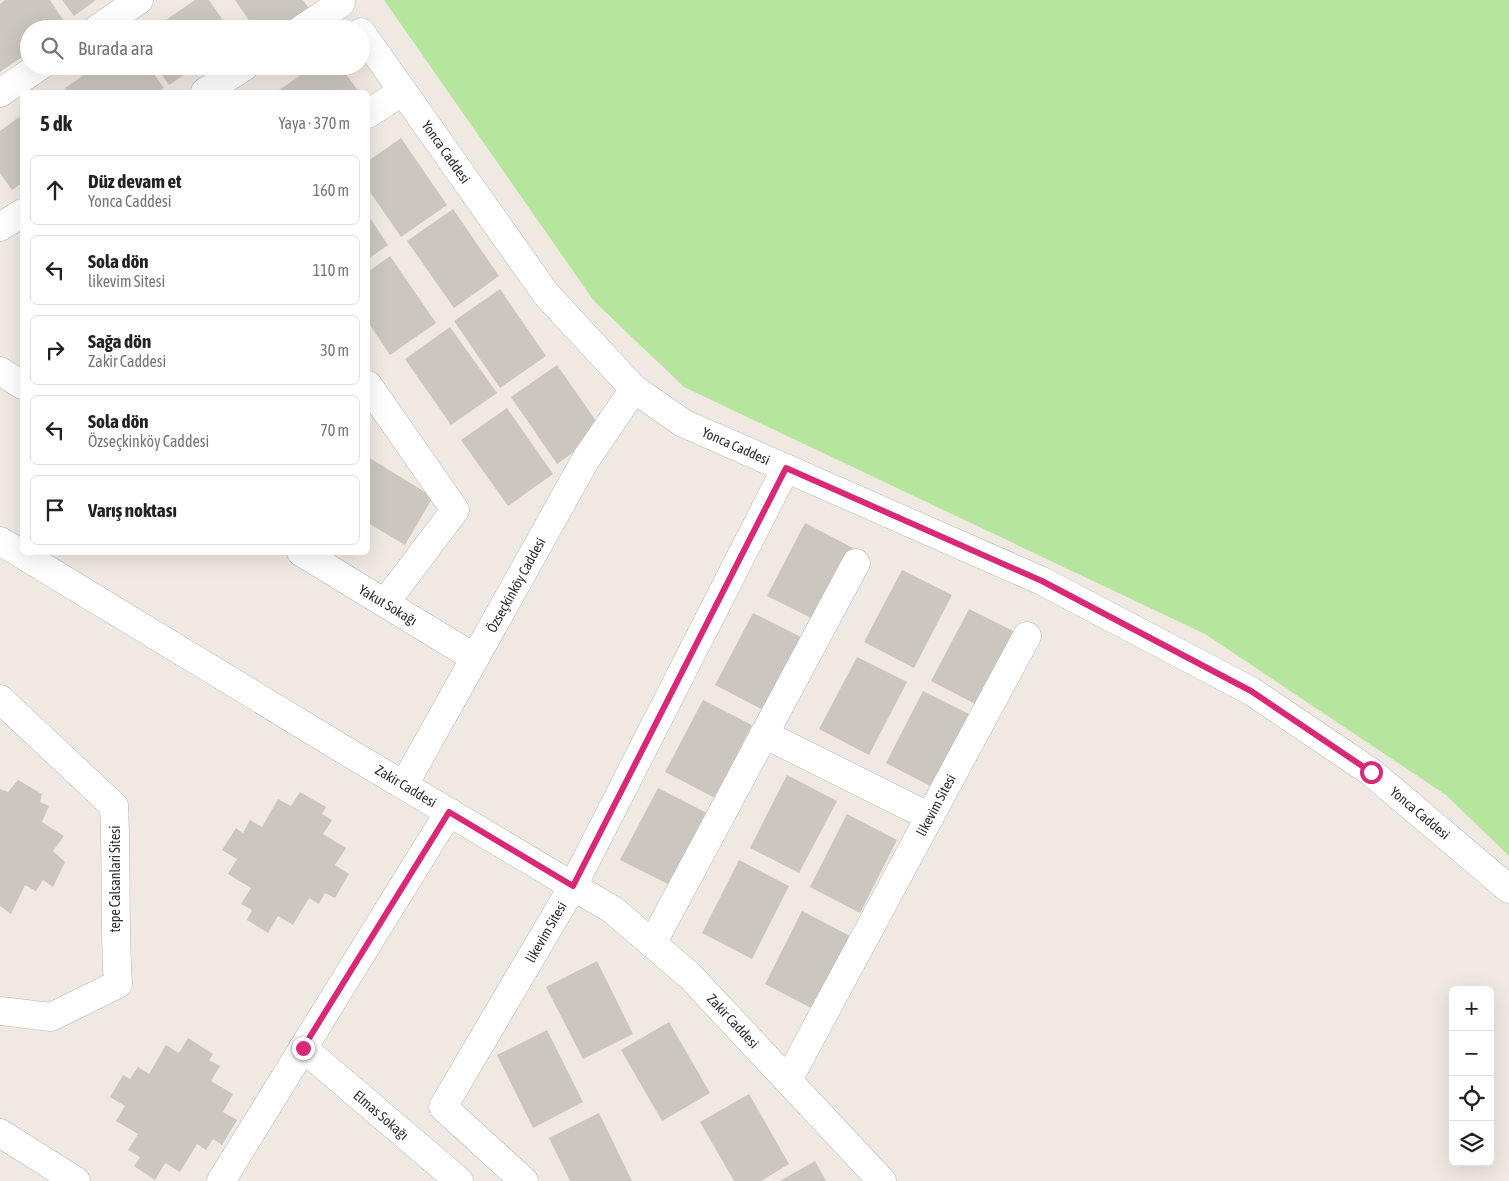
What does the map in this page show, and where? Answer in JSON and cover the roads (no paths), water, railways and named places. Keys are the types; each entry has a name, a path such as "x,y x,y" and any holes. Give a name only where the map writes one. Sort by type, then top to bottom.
{"street":[{"path":"110,20 139,0"},
{"path":"315,20 340,2 353,20"},
{"name":"Yonca Caddesi","path":"370,45 546,294 634,389 683,423 1042,581 1251,691 1371,772 1509,889"},
{"path":"0,93 27,75"},
{"path":"208,90 231,75"},
{"path":"370,113 403,91"},
{"path":"0,227 20,214"},
{"path":"0,371 20,384"},
{"path":"370,388 455,510 385,603"},
{"name":"Özseçkinköy Caddesi","path":"404,786 586,459 634,389"},
{"name":"likevim Sitesi","path":"524,1181 443,1107 573,886 786,468"},
{"name":"Zakir Caddesi","path":"0,541 20,553"},
{"name":"Zakir Caddesi","path":"23,555 404,786 613,910 690,976 882,1181"},
{"name":"Yakut Sokağı","path":"306,555 475,658"},
{"path":"652,944 856,563"},
{"name":"likevim Sitesi","path":"788,1080 1027,636"},
{"name":"tepe Calsanlari Sitesi","path":"0,698 114,806 116,855 115,943 118,984 51,1017 0,1011"},
{"path":"764,734 930,817"},
{"path":"221,1181 449,812"},
{"name":"Elmas Sokağı","path":"303,1048 459,1181"},
{"path":"0,1133 76,1181"}]}
